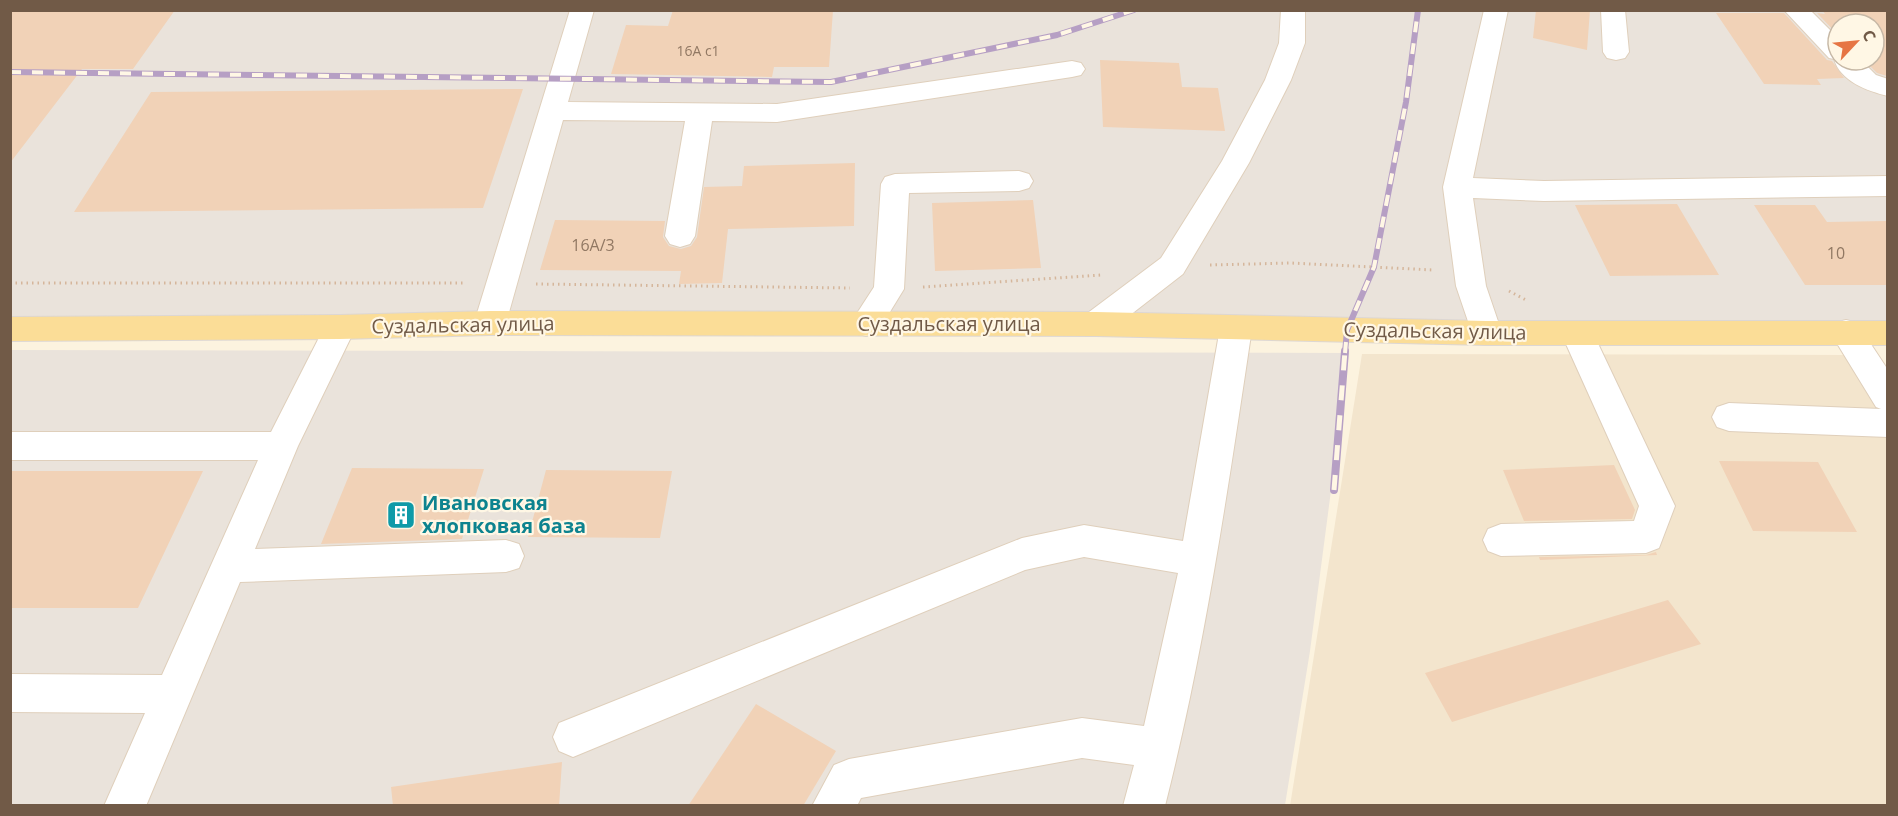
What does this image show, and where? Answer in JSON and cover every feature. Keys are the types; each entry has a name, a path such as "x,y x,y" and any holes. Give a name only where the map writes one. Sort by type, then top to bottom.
{"main road":[{"name":"Суздальская улица","path":"10,329 340,327 490,323 1096,324 1486,333 1887,333"}],"street":[{"path":"490,323 582,10"},
{"path":"1096,324 1172,266 1235,163 1278,80 1292,43 1293,10"},
{"path":"1486,333 1469,272 1457,187 1496,10"},
{"path":"1613,10 1616,52"},
{"path":"1796,10 1826,40"},
{"path":"552,111 777,113 1072,69"},
{"path":"1858,72 1867,81 1887,88"},
{"path":"680,236 700,112"},
{"path":"866,324 889,289 895,184 1019,181"},
{"path":"1457,187 1544,191 1887,186"},
{"path":"125,806 281,446 340,327"},
{"path":"1144,806 1160,748 1199,560 1236,328"},
{"path":"1846,332 1887,398"},
{"path":"1501,540 1646,537 1658,506 1577,333"},
{"path":"1729,417 1887,423"},
{"path":"10,446 281,446"},
{"path":"573,737 1022,554 1084,541 1199,560"},
{"path":"230,566 506,556"},
{"path":"10,693 174,694"},
{"path":"847,797 1082,738 1160,748"}],"path":[{"path":"1172,266 1291,264 1469,272 1532,303"},
{"path":"10,283 501,283 889,289 1109,275"}],"shaded area":[{"path":"11,11 1887,11 1887,338 11,331"},
{"path":"11,350 1349,353 1310,651 1285,805 11,806"},
{"path":"1362,354 1845,355 1887,415 1887,805 1290,806"}],"building":[{"path":"10,10 175,10 133,69 82,69 10,163"},
{"path":"673,10 833,10 829,67 774,67 772,77 611,74 626,25 668,26"},
{"path":"1536,10 1590,10 1587,50 1533,38"},
{"path":"1822,10 1887,10 1887,76 1876,72 1886,72 1886,12 1826,12 1826,22 1817,13 1825,14"},
{"path":"1716,13 1784,13 1826,59 1826,72 1840,72 1844,78 1817,79 1821,85 1764,84"},
{"path":"1100,60 1179,63 1182,87 1218,88 1225,131 1103,127"},
{"path":"523,89 483,208 74,212 151,92"},
{"path":"855,163 854,226 728,229 722,283 679,284 681,271 540,270 555,220 665,221 663,237 669,246 681,249 691,246 697,237 704,187 742,186 744,166"},
{"path":"1033,200 1041,268 935,271 932,203"},
{"path":"1677,204 1719,275 1610,276 1575,205"},
{"path":"1754,205 1815,205 1827,222 1887,221 1887,285 1805,285"},
{"path":"1719,461 1818,462 1857,532 1753,531"},
{"path":"1614,465 1635,510 1632,519 1524,521 1503,470"},
{"path":"352,468 484,469 462,539 321,544"},
{"path":"546,470 672,471 660,538 528,537"},
{"path":"10,471 203,471 138,608 10,608"},
{"path":"1656,552 1657,555 1540,560 1539,557 1646,555"},
{"path":"1668,600 1701,644 1452,722 1425,673"},
{"path":"756,704 836,751 803,806 688,806"},
{"path":"562,762 559,806 393,806 391,787"}],"railway":[{"path":"10,72 831,82 1057,35 1134,10"},
{"path":"1345,353 1347,330 1374,267 1406,102 1418,10"},
{"path":"1334,490 1345,351"}],"place":[{"name":"Ивановская хлопковая база","path":"401,515"}]}
